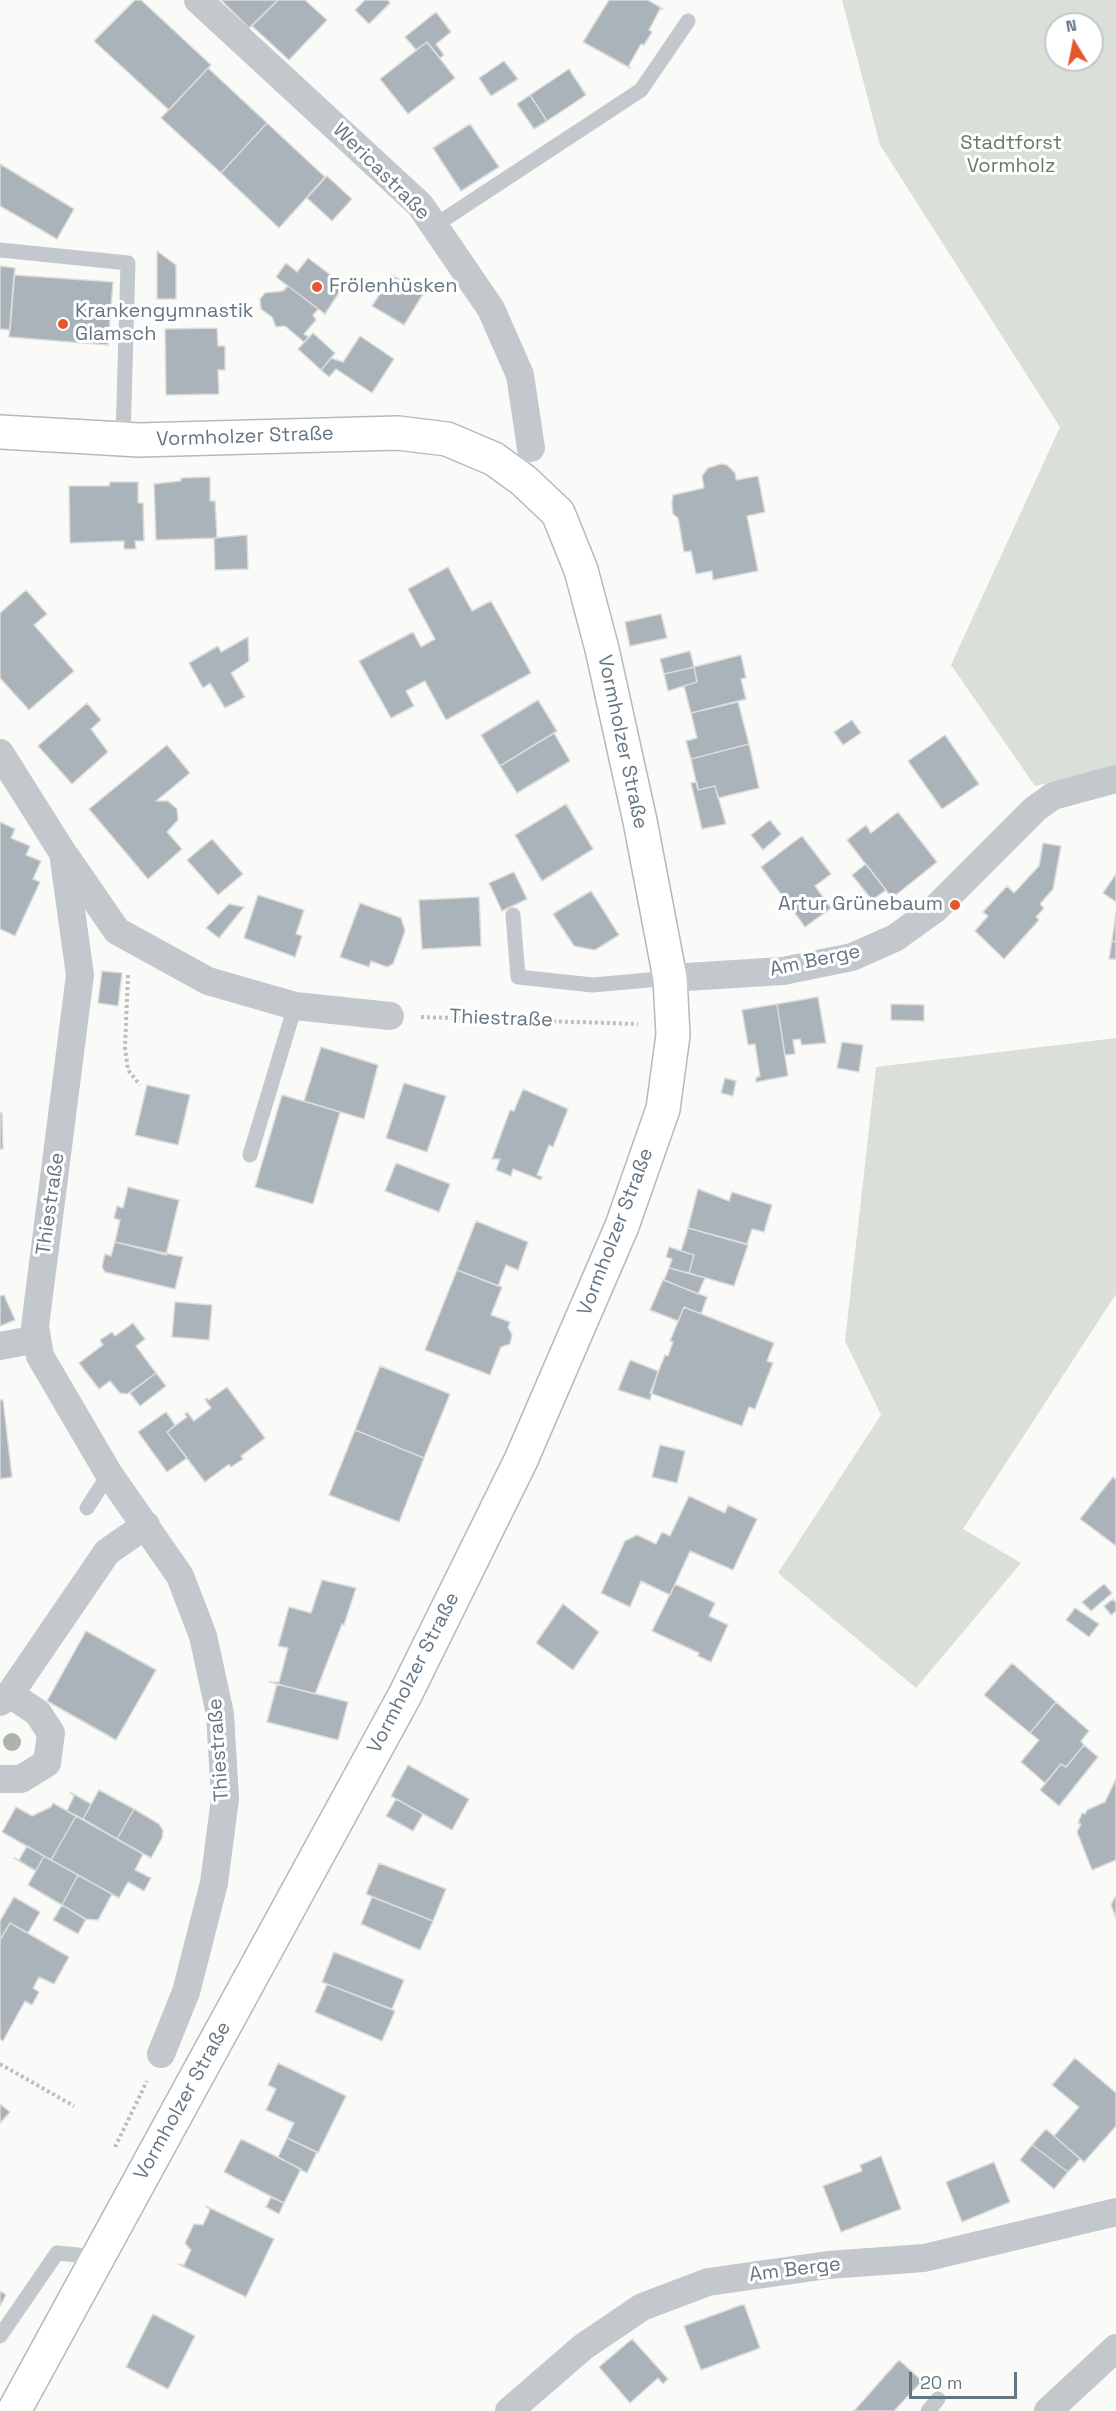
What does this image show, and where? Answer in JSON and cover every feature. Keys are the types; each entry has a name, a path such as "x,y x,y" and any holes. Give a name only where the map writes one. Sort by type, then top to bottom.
{"main road":[{"name":"Vormholzer Straße","path":"0,432 123,439 399,433 447,439 495,459 523,480 558,513 581,570 602,648 670,978 672,1024 670,1071 663,1109 622,1226 521,1460 405,1695 14,2411"}],"street":[{"name":"Wericastraße","path":"198,0 420,205 491,309 520,375 531,448"},
{"name":"Thiestraße","path":"0,753 63,853 117,931 208,981 295,1006 390,1016"},
{"name":"Am Berge","path":"670,978 783,971 852,957 895,938 934,910 1035,809 1053,796 1116,779"},
{"name":"Thiestraße","path":"63,853 80,975 35,1326 40,1356 109,1474 180,1576 203,1636 220,1714 225,1799 214,1883 186,1992 165,2026 161,2054"},
{"path":"0,1346 37,1339"},
{"path":"0,1779 21,1779 47,1763 51,1733 38,1713 5,1698 107,1552 146,1525"},
{"name":"Am Berge","path":"509,2411 583,2347 642,2307 708,2282 828,2265 924,2258 1116,2211"},
{"path":"1048,2411 1116,2348"}],"lane":[{"path":"434,226 641,90 688,21"},
{"path":"0,250 128,263 123,439"},
{"path":"513,915 518,977 593,985 670,978"},
{"path":"250,1155 295,1006"},
{"path":"87,1508 109,1474"},
{"path":"0,2336 57,2253 98,2257"}],"path":[{"path":"117,931 128,973 125,1015 126,1059 128,1070 140,1085"},
{"name":"Thiestraße","path":"390,1016 672,1024"},
{"path":"0,2064 74,2106"}],"green space":[{"name":"Stadtforst Vormholz","path":"842,0 1116,0 1116,767 1035,786 951,665 1060,427 880,145"},
{"path":"1116,1038 1116,1294 963,1529 1021,1563 916,1688 778,1573 881,1415 845,1341 876,1067"}],"building":[{"path":"135,0 141,0 211,65 169,110 94,41"},
{"path":"221,0 278,0 249,28"},
{"path":"278,0 305,0 327,20 289,60 252,26"},
{"path":"365,0 388,0 390,3 369,24 355,10"},
{"path":"609,0 648,0 663,9 660,9 649,30 652,32 644,45 641,44 629,65 630,68 583,42"},
{"path":"436,12 451,32 436,44 444,55 440,58 427,42 416,50 405,37"},
{"path":"427,42 455,78 408,114 380,79"},
{"path":"504,61 518,79 491,96 479,78"},
{"path":"208,68 267,123 221,173 161,118"},
{"path":"569,69 586,95 547,121 530,95"},
{"path":"530,95 547,121 534,129 517,104"},
{"path":"267,123 325,177 279,228 221,173"},
{"path":"470,124 499,167 461,191 433,148"},
{"path":"0,164 74,209 57,239 0,206"},
{"path":"327,176 352,199 332,221 307,198"},
{"path":"157,251 176,265 176,299 157,299"},
{"name":"Frölenhüsken","path":"308,258 344,285 325,314 276,277 286,263 297,272"},
{"path":"0,266 15,268 10,330 0,329"},
{"path":"14,275 113,282 108,345 9,337"},
{"path":"392,275 423,294 404,325 372,306"},
{"path":"288,286 318,309 313,315 316,320 304,334 309,337 304,342 285,326 276,327 272,317 261,309 260,299 265,293 283,291"},
{"path":"217,328 218,346 225,346 225,370 218,370 219,394 166,395 165,329"},
{"path":"313,333 335,353 321,370 298,349"},
{"path":"360,336 394,359 372,393 336,369 329,377 321,370 331,358 343,362"},
{"path":"721,464 727,465 735,473 736,480 758,476 765,512 747,516 758,571 713,580 712,571 696,574 691,551 684,552 678,518 673,514 672,503 673,495 704,488 702,476 708,468"},
{"path":"210,477 210,501 215,501 217,538 156,540 154,484 181,481 181,478"},
{"path":"110,482 138,482 138,503 143,503 144,541 135,541 136,549 124,549 124,541 70,543 69,486 109,486"},
{"path":"247,535 248,569 215,570 214,538"},
{"path":"448,567 472,611 491,601 531,673 446,720 425,681 406,691 414,706 391,718 359,661 413,632 421,647 435,639 408,589"},
{"path":"26,590 47,614 34,625 74,671 29,710 0,678 0,613"},
{"path":"661,614 667,638 630,646 625,622"},
{"path":"248,637 249,661 231,673 245,697 225,708 210,683 203,688 189,663 218,646 221,652"},
{"path":"690,651 694,667 664,674 660,659"},
{"path":"741,655 746,678 741,679 746,699 691,713 684,686 697,682 694,667"},
{"path":"694,667 697,682 668,691 664,674"},
{"path":"538,700 557,731 500,766 481,735"},
{"path":"738,702 749,744 691,759 686,741 697,738 691,713"},
{"path":"87,703 101,720 91,729 108,752 72,784 38,746"},
{"path":"852,720 861,733 843,745 834,732"},
{"path":"554,733 570,761 517,793 500,766"},
{"path":"945,735 979,784 942,809 908,761"},
{"path":"749,744 759,788 718,798 715,786 698,790 691,759"},
{"path":"167,745 190,773 156,801 168,801 177,809 178,820 167,832 182,849 148,879 89,809"},
{"path":"697,782 698,790 715,786 726,824 702,829 691,783"},
{"path":"566,804 593,849 542,881 515,835"},
{"path":"898,812 937,862 892,898 847,840 866,825 871,833"},
{"path":"770,820 781,834 763,850 751,835"},
{"path":"0,822 15,829 11,838 30,846 26,855 41,861 33,879 40,882 15,936 0,929"},
{"path":"802,836 831,874 815,886 831,908 805,927 761,867"},
{"path":"212,839 243,874 218,895 187,860"},
{"path":"1043,843 1061,846 1053,889 1040,904 1044,908 1036,917 1039,920 1004,959 975,931 988,916 983,912 1007,886 1014,893 1039,866"},
{"path":"866,864 886,890 872,900 852,875"},
{"path":"514,872 527,899 502,911 489,883"},
{"path":"1116,874 1116,902 1103,893"},
{"path":"591,891 619,935 595,950 574,946 553,914"},
{"path":"258,895 304,910 296,934 302,936 295,957 244,938"},
{"path":"479,897 481,946 422,949 419,900"},
{"path":"360,903 401,918 405,931 393,964 387,967 371,961 369,967 340,957"},
{"path":"229,904 244,907 219,938 206,928"},
{"path":"1116,912 1116,942 1112,941"},
{"path":"1112,941 1116,942 1116,959 1109,959"},
{"path":"102,971 122,973 118,1006 98,1003"},
{"path":"818,997 826,1043 802,1045 800,1039 793,1040 795,1054 785,1055 777,1004"},
{"path":"777,1004 788,1076 756,1082 756,1078 760,1076 755,1044 748,1045 742,1010"},
{"path":"891,1004 924,1005 924,1021 891,1020"},
{"path":"842,1042 863,1045 859,1072 837,1068"},
{"path":"321,1047 378,1065 364,1119 304,1101"},
{"path":"725,1078 736,1081 733,1096 721,1093"},
{"path":"404,1083 446,1096 427,1152 386,1138"},
{"path":"147,1085 190,1095 178,1145 135,1135"},
{"path":"523,1089 568,1109 553,1147 549,1145 537,1175 542,1177 541,1180 513,1169 511,1176 496,1170 500,1159 492,1159 510,1110 514,1111"},
{"path":"282,1095 340,1112 313,1204 255,1187"},
{"path":"0,1113 2,1113 3,1149 0,1149"},
{"path":"396,1163 450,1184 439,1212 385,1191"},
{"path":"128,1187 179,1200 166,1255 115,1242 120,1220 114,1218 117,1206 123,1208"},
{"path":"698,1189 729,1201 732,1192 772,1205 764,1232 752,1229 747,1244 688,1228"},
{"path":"476,1221 528,1242 518,1270 506,1265 498,1286 457,1270"},
{"path":"688,1228 748,1245 734,1286 689,1273 694,1255 681,1251"},
{"path":"115,1242 183,1257 175,1289 105,1272 102,1267 105,1254 111,1256"},
{"path":"669,1247 694,1255 689,1273 669,1268 672,1259 666,1257"},
{"path":"669,1268 705,1278 698,1294 664,1280"},
{"path":"457,1270 502,1287 491,1315 510,1322 508,1327 512,1335 510,1344 501,1347 490,1375 425,1350"},
{"path":"663,1280 707,1297 701,1314 684,1307 678,1321 650,1310"},
{"path":"4,1295 15,1320 0,1326 0,1296"},
{"path":"175,1302 212,1305 209,1340 172,1337"},
{"path":"684,1307 774,1343 767,1361 773,1363 755,1409 749,1407 742,1426 650,1393 665,1355 668,1356 673,1342 670,1341"},
{"path":"133,1323 145,1339 136,1346 156,1373 127,1394 120,1393 110,1381 99,1389 79,1363 103,1345 100,1340 112,1332 115,1336"},
{"path":"630,1360 658,1371 650,1400 618,1390"},
{"path":"380,1366 450,1394 424,1458 355,1430"},
{"path":"156,1373 166,1386 140,1406 130,1393"},
{"path":"227,1387 265,1438 241,1456 243,1459 231,1467 229,1464 205,1482 167,1432 187,1417 185,1414 187,1412 194,1421 211,1408 205,1399 209,1400"},
{"path":"0,1400 3,1400 12,1477 0,1479"},
{"path":"166,1412 175,1425 167,1432 187,1458 167,1472 138,1432"},
{"path":"355,1430 424,1458 399,1522 329,1495"},
{"path":"660,1445 685,1451 677,1483 652,1477"},
{"path":"1113,1477 1116,1480 1116,1546 1080,1519"},
{"path":"689,1496 725,1513 728,1505 757,1519 733,1570 690,1551 670,1595 641,1581 630,1607 601,1593 625,1541 637,1535 656,1544 662,1532 670,1536"},
{"path":"322,1580 356,1588 344,1625 342,1624 315,1694 269,1682 279,1682 288,1648 278,1646 289,1607 311,1613"},
{"path":"675,1584 715,1603 709,1616 728,1625 711,1662 698,1656 699,1653 652,1631"},
{"path":"1104,1584 1112,1593 1091,1611 1082,1602"},
{"path":"1113,1599 1116,1603 1116,1611 1111,1615 1104,1606"},
{"path":"563,1604 599,1632 573,1670 536,1643"},
{"path":"1075,1608 1099,1624 1089,1637 1066,1620"},
{"path":"86,1631 156,1670 116,1740 47,1701"},
{"path":"1012,1663 1056,1702 1030,1733 984,1695"},
{"path":"277,1684 348,1702 338,1740 267,1722"},
{"path":"1056,1702 1089,1731 1081,1741 1084,1745 1066,1767 1061,1764 1045,1783 1021,1762 1039,1740 1030,1733"},
{"path":"1084,1745 1098,1757 1059,1806 1040,1790 1061,1764 1066,1767"},
{"path":"408,1765 469,1799 452,1830 391,1796"},
{"path":"1116,1779 1116,1860 1092,1870 1077,1832 1081,1824 1078,1823 1082,1813 1085,1814 1087,1810 1105,1802"},
{"path":"99,1790 134,1809 117,1839 83,1819"},
{"path":"70,1792 91,1804 83,1819 67,1811 74,1796"},
{"path":"396,1799 423,1814 413,1831 386,1816"},
{"path":"53,1803 76,1816 51,1860 2,1832 16,1807 32,1816 51,1807"},
{"path":"134,1809 159,1824 163,1831 162,1838 151,1858 117,1839"},
{"path":"76,1816 143,1854 135,1870 151,1878 144,1891 128,1882 119,1898 51,1860"},
{"path":"27,1846 44,1856 36,1871 14,1858 19,1860"},
{"path":"44,1856 78,1875 62,1905 28,1885"},
{"path":"379,1863 446,1889 433,1921 366,1894"},
{"path":"78,1875 112,1894 98,1920 85,1919 62,1905"},
{"path":"14,1897 40,1912 28,1933 10,1923 0,1940 0,1921"},
{"path":"372,1897 433,1921 420,1950 361,1924"},
{"path":"1116,1897 1116,1918 1111,1905"},
{"path":"62,1905 86,1919 78,1934 53,1920"},
{"path":"10,1923 69,1957 54,1984 39,1977 33,1988 39,1992 32,2005 25,2001 3,2041 0,2039 0,1940"},
{"path":"334,1952 404,1980 392,2009 322,1982"},
{"path":"327,1984 395,2011 382,2041 315,2012"},
{"path":"1075,2058 1116,2093 1116,2126 1084,2162 1054,2136 1079,2107 1052,2085"},
{"path":"278,2063 346,2096 318,2153 287,2138 294,2123 266,2110 276,2089 268,2085"},
{"path":"0,2104 10,2112 0,2123"},
{"path":"1046,2129 1080,2159 1068,2172 1032,2145"},
{"path":"287,2138 317,2152 307,2173 278,2157"},
{"path":"241,2139 301,2169 284,2203 224,2172"},
{"path":"1032,2145 1068,2172 1054,2189 1020,2160"},
{"path":"881,2156 901,2209 841,2232 823,2186 862,2171 860,2165"},
{"path":"994,2162 1010,2202 962,2222 946,2182"},
{"path":"271,2197 284,2203 279,2214 266,2207"},
{"path":"206,2206 274,2239 246,2297 178,2264 184,2265 191,2250 185,2243 194,2224 203,2225 210,2210"},
{"path":"0,2291 6,2295 0,2306"},
{"path":"744,2304 760,2348 701,2370 684,2326"},
{"path":"153,2314 195,2336 168,2389 126,2367"},
{"path":"632,2339 668,2379 663,2384 658,2378 630,2403 599,2367"},
{"path":"899,2360 922,2381 894,2411 854,2411"}],"place":[{"name":"Frölenhüsken","path":"317,287"},
{"name":"Krankengymnastik Glamsch","path":"63,324"},
{"name":"Artur Grünebaum","path":"955,905"}]}
